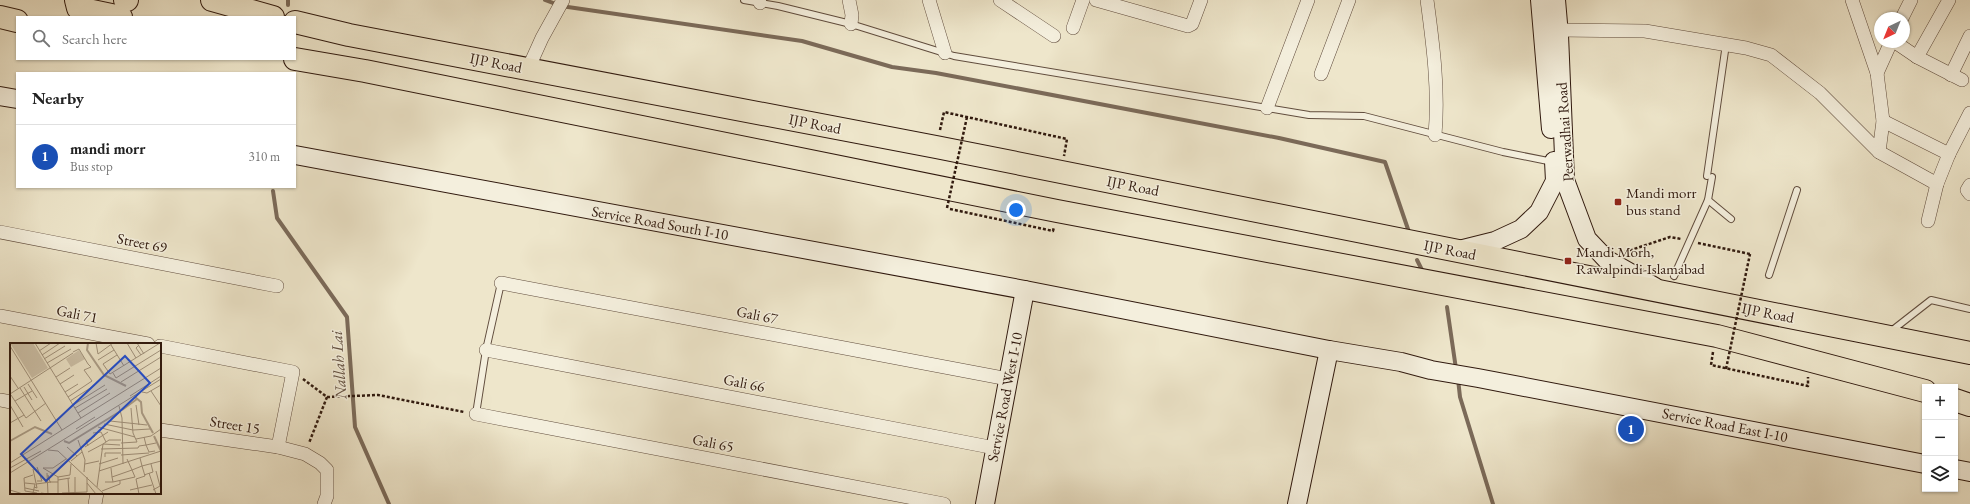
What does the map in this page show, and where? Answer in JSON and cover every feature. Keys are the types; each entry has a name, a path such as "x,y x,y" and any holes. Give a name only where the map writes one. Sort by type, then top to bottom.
{"highway":[{"path":"76,0 78,8 116,16"},
{"path":"212,0 269,16"},
{"path":"0,17 16,20"},
{"name":"IJP Road","path":"296,22 349,35 936,147 1456,251 1668,284 1885,336 1970,352"},
{"path":"296,59 380,74 1057,211 1717,336 1922,390"},
{"path":"1958,401 1970,404"}],"main road":[{"path":"1456,251 1495,241 1521,229 1539,212 1555,181 1540,0"},
{"name":"Peerwadhai Road","path":"1556,0 1559,30 1565,180 1587,238 1606,259 1668,284"},
{"path":"0,96 16,99"},
{"name":"Service Road South I-10","path":"296,155 1025,290 1329,350"},
{"name":"Service Road West I-10","path":"985,504 1025,290"},
{"path":"1297,504 1329,350"},
{"name":"Service Road East I-10","path":"1329,350 1401,362 1431,370 1922,463"},
{"path":"1958,470 1970,472"}],"street":[{"path":"528,69 542,38 563,0"},
{"path":"849,0 852,15 851,24"},
{"path":"929,0 945,53"},
{"path":"1000,0 1054,36"},
{"path":"1073,28 1083,0"},
{"path":"1096,0 1188,26 1192,24 1201,0"},
{"path":"1268,108 1308,0"},
{"path":"1321,74 1350,0"},
{"path":"1428,0 1437,118 1435,135"},
{"path":"1852,0 1877,73 1883,121 1879,152"},
{"path":"1905,12 1911,0"},
{"path":"1917,57 1949,0"},
{"path":"1559,30 1645,31 1726,44 1752,49 1771,55 1820,93 1879,152 1937,184"},
{"path":"1904,48 1917,57 1957,77 1970,36"},
{"path":"1877,73 1888,48"},
{"path":"1928,221 1937,184 1949,154 1970,113"},
{"path":"1883,121 1949,154"},
{"path":"1970,185 1967,190 1970,194"},
{"name":"Street 69","path":"0,232 277,286"},
{"name":"Gali 67","path":"501,283 1008,379"},
{"name":"Gali 71","path":"0,316 143,343"},
{"path":"161,346 293,372 278,448"},
{"name":"Gali 66","path":"486,350 995,448"},
{"path":"0,400 10,402"},
{"name":"Gali 65","path":"476,414 944,504"},
{"name":"Street 15","path":"161,430 278,448 305,454"},
{"path":"305,454 320,463 327,470 327,496 324,504"},
{"path":"95,504 97,494"}],"lane":[{"path":"744,0 760,1 851,24 945,53 1309,115 1364,116 1435,135 1554,162"},
{"path":"1668,284 1708,200 1726,44"},
{"path":"1769,275 1797,190"},
{"path":"1708,200 1731,219"},
{"path":"476,414 486,350 501,283"},
{"path":"1885,336 1931,300 1970,309"}],"path":[{"path":"944,112 1068,140"},
{"path":"967,118 947,208 1053,232"},
{"path":"1606,259 1670,237 1685,240"},
{"path":"1692,241 1750,254 1726,369"},
{"path":"1710,365 1808,386"},
{"path":"293,372 327,397 378,395 476,414"},
{"path":"305,454 327,397"}],"waterway":[{"name":"Nallah Lai","path":"288,0 288,5"},
{"path":"545,0 561,6 802,41 892,67 936,73 1279,138 1385,162 1410,235"},
{"name":"Nallah Lai","path":"273,191 277,218 347,317 355,427 389,504"},
{"path":"1417,260 1423,272"},
{"path":"1447,307 1456,369"},
{"path":"1458,379 1460,397 1493,504"}],"place":[{"name":"Mandi morr bus stand","path":"1618,202"},
{"name":"Mandi Morh, Rawalpindi-Islamabad","path":"1568,261"},
{"name":"mandi morr","path":"1631,429"}]}
